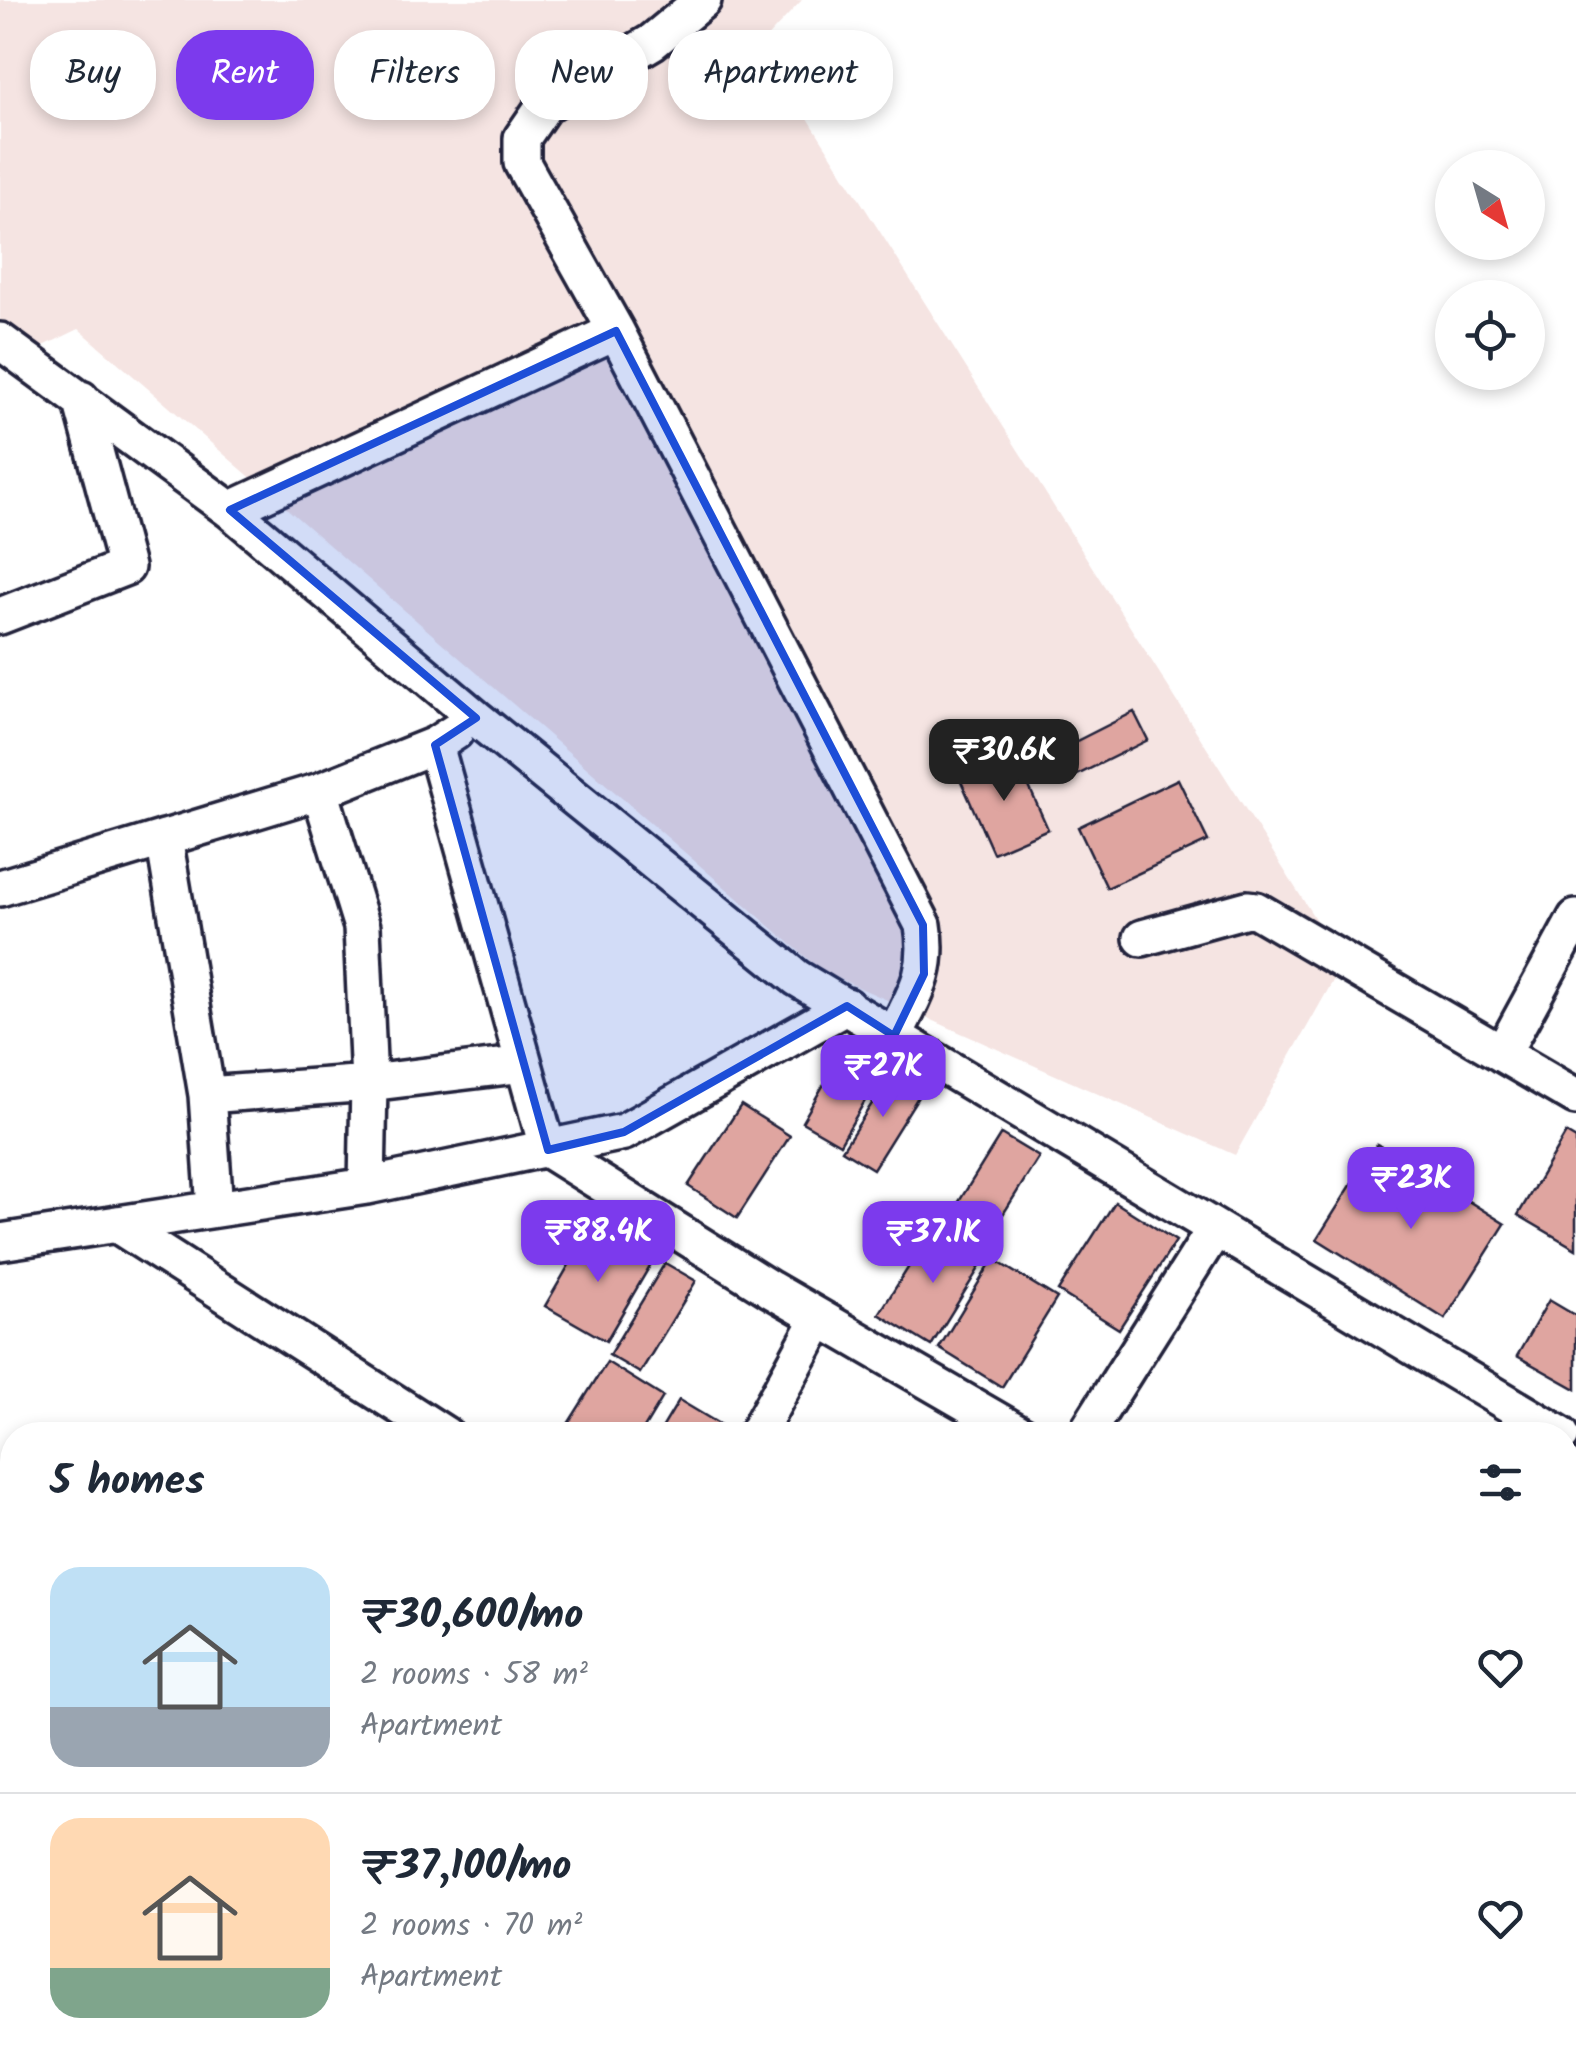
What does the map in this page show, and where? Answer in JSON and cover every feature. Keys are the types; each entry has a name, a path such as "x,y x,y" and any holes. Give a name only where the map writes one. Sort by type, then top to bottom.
{"street":[{"path":"703,0 652,42 544,106 522,138 522,163 616,331 923,925 928,952 924,974 894,1036"},
{"path":"230,510 616,331"},
{"path":"0,341 230,510 476,718 796,978 1539,1422"},
{"path":"0,382 32,364"},
{"path":"1,612 126,567 82,399"},
{"path":"0,888 320,792 434,745 476,718"},
{"path":"434,745 548,1150 820,1318 1000,1422"},
{"path":"320,792 362,927 370,1083 367,1186"},
{"path":"164,838 207,1095 215,1209"},
{"path":"1142,938 1247,908 1256,910 1576,1097"},
{"path":"1502,1054 1576,918"},
{"path":"0,1242 367,1186 624,1132 847,1006"},
{"path":"207,1095 370,1083 524,1064"},
{"path":"116,1224 425,1422"},
{"path":"1093,1422 1214,1229"},
{"path":"763,1422 820,1318"}],"highlighted area":[{"path":"616,331 923,925 924,974 894,1036 847,1006 624,1132 548,1150 435,745 476,718 230,510"}],"shaded area":[{"path":"0,0 802,0 774,30 668,30 668,120 809,120 1343,963 1235,1155 822,971 79,329 0,367"}],"building":[{"path":"1134,712 1148,740 1069,779 1055,752"},
{"path":"1015,755 1048,829 993,853 960,779"},
{"path":"1178,779 1208,841 1107,888 1078,827"},
{"path":"846,1046 884,1068 840,1144 802,1122"},
{"path":"893,1071 923,1089 873,1169 842,1150"},
{"path":"741,1105 790,1136 737,1218 688,1186"},
{"path":"1566,1133 1576,1139 1576,1249 1518,1215"},
{"path":"1001,1134 1039,1157 987,1240 950,1216"},
{"path":"1377,1144 1505,1224 1445,1319 1317,1239"},
{"path":"1115,1202 1176,1241 1119,1329 1058,1291"},
{"path":"935,1225 986,1257 931,1346 879,1314"},
{"path":"590,1229 651,1264 606,1341 545,1306"},
{"path":"993,1259 1057,1298 1002,1387 939,1348"},
{"path":"665,1263 696,1281 640,1373 609,1355"},
{"path":"1549,1300 1576,1316 1576,1389 1517,1356"},
{"path":"607,1362 663,1397 648,1422 569,1422"},
{"path":"679,1400 716,1422 666,1422"}]}
